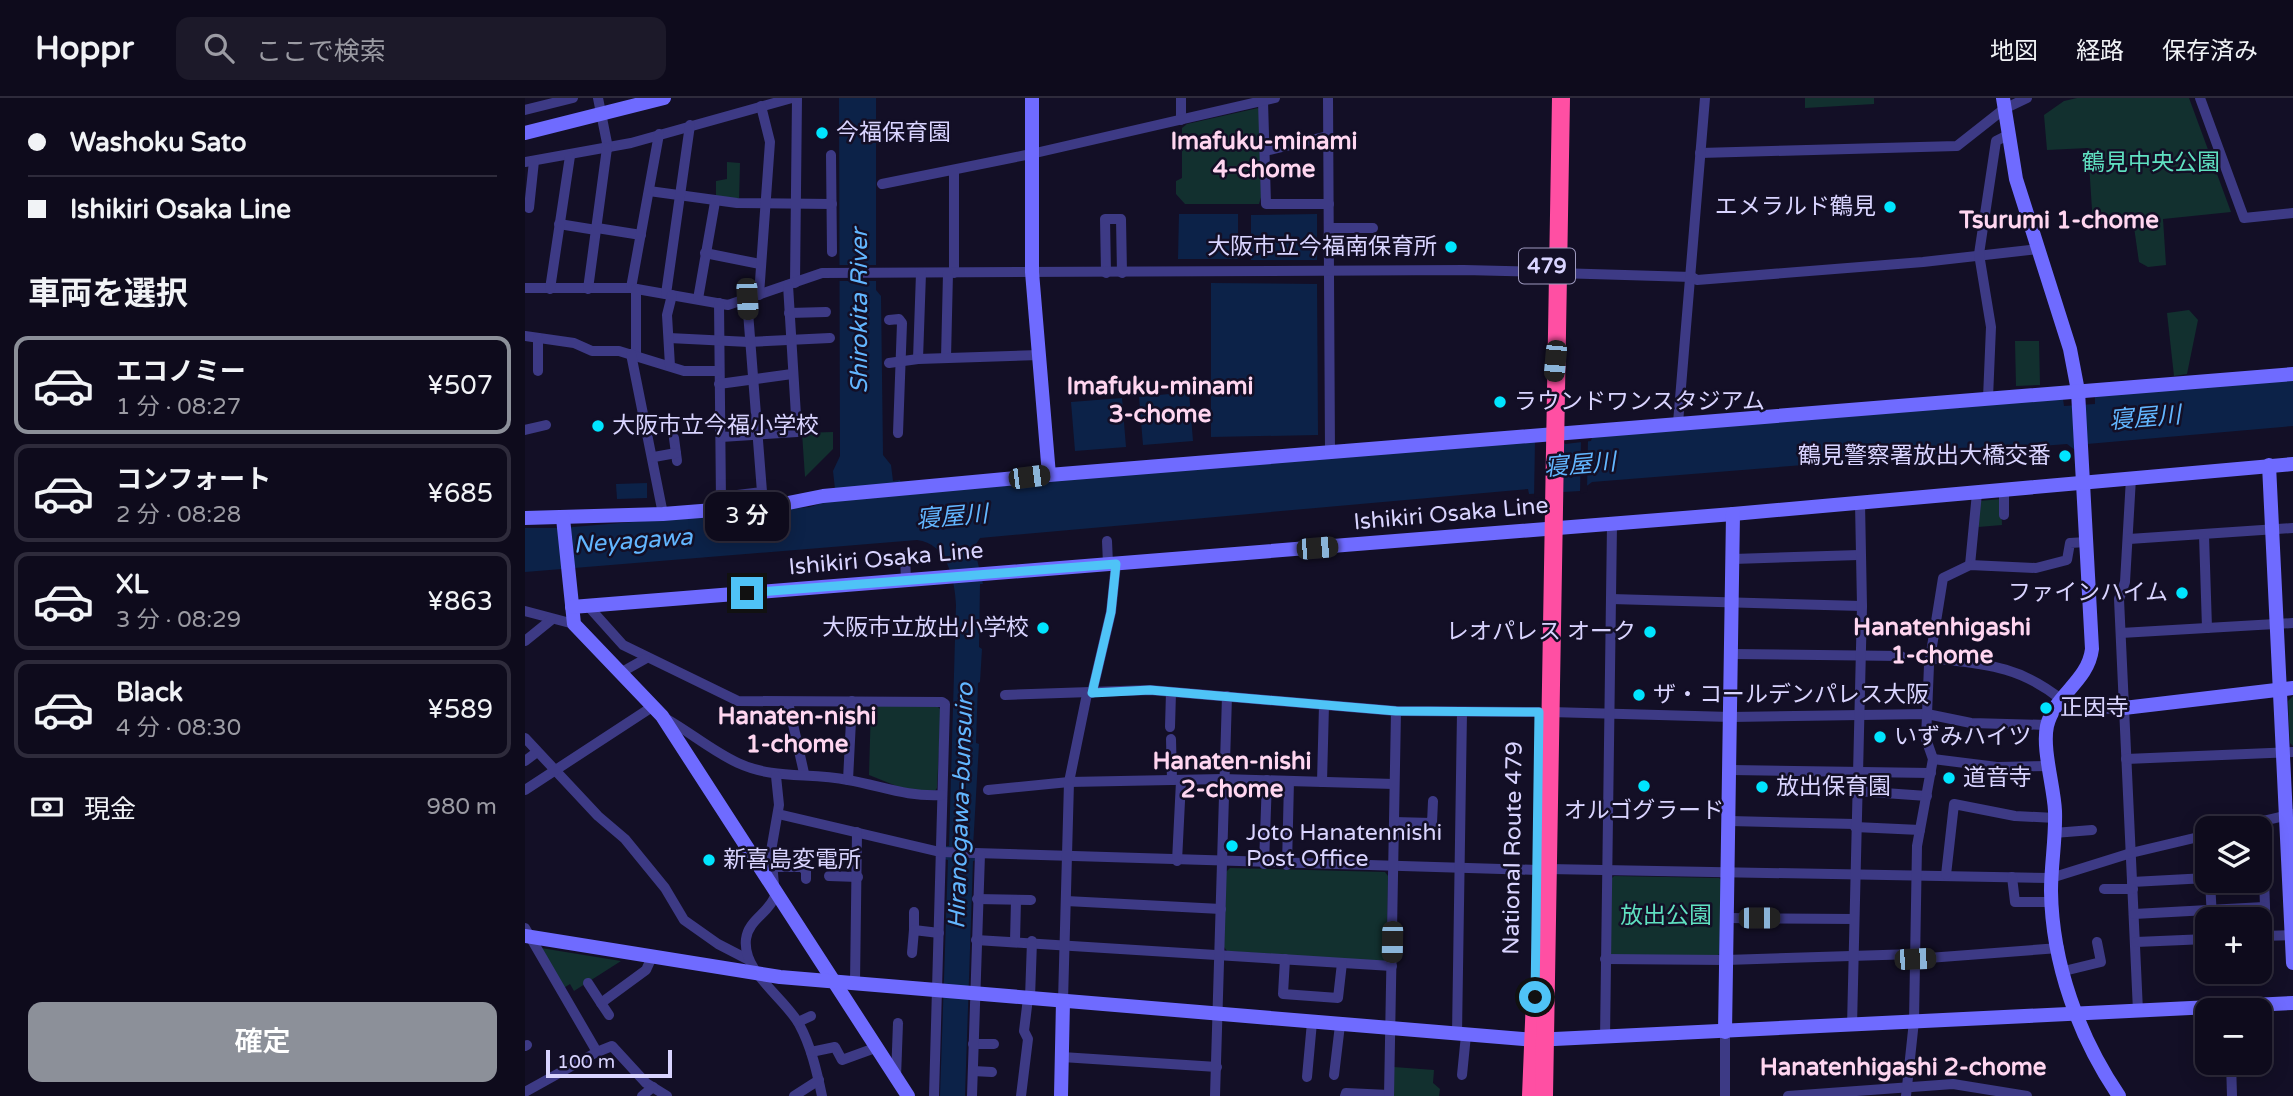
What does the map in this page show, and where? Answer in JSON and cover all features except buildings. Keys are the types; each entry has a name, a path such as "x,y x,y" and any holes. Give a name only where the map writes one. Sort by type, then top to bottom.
{"highway":[{"name":"National Route 479","path":"1543,1096 1540,1040 1552,273 1549,98"},
{"name":"National Route 479","path":"1552,273 1561,98"},
{"name":"National Route 479","path":"1531,1096 1540,1040"}],"street":[{"path":"529,105 573,98"},
{"path":"588,289 607,148 598,98"},
{"path":"525,133 664,98"},
{"path":"529,208 530,161 607,148 795,98 796,204 789,313 797,432 721,437"},
{"path":"1032,98 1032,272 1049,475"},
{"path":"1181,98 1181,120"},
{"path":"882,184 954,171 1275,98"},
{"path":"1328,98 1330,453"},
{"path":"1678,424 1705,98"},
{"path":"1700,153 1957,146 2004,104 2027,98"},
{"path":"2200,98 2244,218 2293,213"},
{"path":"1263,101 1266,204 1329,204"},
{"path":"2004,104 2016,179 2077,372 2091,654 2084,675 2051,714 2048,725 2055,818 2052,902 2074,1014 2100,1068 2119,1096"},
{"path":"759,295 770,142 761,106"},
{"path":"670,366 667,315 690,125"},
{"path":"659,134 633,288 633,355 663,514"},
{"path":"1988,398 1991,327 1979,254 1996,141 2008,135"},
{"path":"1265,151 1328,136"},
{"path":"831,155 832,252"},
{"path":"550,289 570,156"},
{"path":"946,358 954,171"},
{"path":"649,191 715,202 831,204"},
{"path":"698,299 715,202"},
{"path":"1106,273 1105,219 1121,219 1122,273"},
{"path":"559,224 641,235"},
{"path":"1329,228 1373,228"},
{"path":"525,288 633,288 728,305 822,273 1329,271 1692,276 1697,280 1942,261 1979,254 2038,249"},
{"path":"705,253 760,264"},
{"path":"918,359 921,273"},
{"path":"525,518 563,522 663,514 762,492 747,299"},
{"path":"719,303 717,371 721,503"},
{"path":"789,313 826,312"},
{"path":"889,320 899,319 902,323 898,433"},
{"path":"525,336 574,343 592,351 633,355 684,372 717,371"},
{"path":"538,338 538,371"},
{"path":"669,338 749,342 830,338"},
{"path":"889,363 918,359 1039,355"},
{"path":"719,384 792,374"},
{"path":"721,503 778,505 823,496 1049,475 1550,437 1988,398 2078,395 2293,374"},
{"path":"886,398 899,397"},
{"path":"525,430 546,425"},
{"path":"654,457 677,457 674,438"},
{"name":"Ishikiri Osaka Line","path":"572,607 1733,514 2293,464"},
{"path":"2269,466 2276,624 2286,688 2293,963"},
{"path":"2131,478 2125,582 2119,599 2138,1011"},
{"path":"2004,491 2004,515"},
{"path":"1970,565 1977,493"},
{"path":"1852,1026 1857,715 1862,606 1860,503"},
{"path":"1725,1096 1733,514"},
{"path":"563,522 574,624 657,711 775,896 908,1096"},
{"path":"1605,1038 1612,524"},
{"path":"2129,539 2293,528"},
{"path":"2204,535 2207,628"},
{"path":"1061,1096 1069,782 1111,612 1112,564 1107,541"},
{"path":"1907,1092 1914,1021 1915,876 1933,759 1926,739 1927,714 1931,658 1943,578 1970,565 2036,568 2067,560 2070,543 2085,542"},
{"path":"1733,559 1859,555"},
{"path":"905,556 906,580"},
{"path":"1611,599 1862,606"},
{"path":"588,606 620,643 645,659 738,701 945,704 934,1096"},
{"path":"525,611 574,624"},
{"path":"525,641 551,620"},
{"path":"2121,633 2293,623"},
{"path":"1731,653 1901,656"},
{"path":"1931,658 2010,669 2042,684 2062,700"},
{"path":"620,673 645,659"},
{"path":"2105,709 2286,688"},
{"path":"1005,695 1150,690 1396,711 1731,717 1927,714 1971,723 2048,725"},
{"path":"1170,727 1171,692"},
{"path":"1215,1096 1227,696"},
{"path":"848,780 852,701"},
{"path":"788,702 804,774"},
{"path":"1322,782 1324,705"},
{"path":"525,790 555,768 657,711"},
{"path":"657,711 737,762 776,776 804,774 848,780 915,797 942,795"},
{"path":"1345,1096 1346,1093 1389,1096 1396,711"},
{"path":"1462,712 1459,869 1462,1075"},
{"path":"525,738 598,816 625,839 665,888 684,919 718,944 749,960"},
{"path":"1171,739 1176,780 1177,860"},
{"path":"525,761 537,752"},
{"path":"2126,759 2288,753"},
{"path":"1933,759 1997,767 2050,766"},
{"path":"1731,770 1931,774"},
{"path":"776,776 778,814 772,867 775,896 749,928 745,948 749,960 798,1022 811,1052 822,1096"},
{"path":"988,790 1069,782 1223,779 1394,784"},
{"path":"1264,864 1267,780"},
{"path":"1287,864 1289,781"},
{"path":"1856,791 1927,796"},
{"path":"1394,822 1432,827 1433,801"},
{"path":"1946,875 1954,804 2015,816 2055,818"},
{"path":"778,814 942,852 1223,863 1606,872 2051,878 2131,853 2195,838"},
{"path":"1730,821 1920,830"},
{"path":"2054,833 2092,830"},
{"path":"855,983 857,832"},
{"path":"972,1096 979,854"},
{"path":"772,867 802,867 806,879"},
{"path":"829,876 858,877"},
{"path":"2012,877 2015,902 2052,902"},
{"path":"2104,889 2195,880"},
{"path":"2264,893 2264,907"},
{"path":"978,899 1031,900"},
{"path":"1015,941 1016,900"},
{"path":"1066,901 1221,909"},
{"path":"912,953 914,912"},
{"path":"2134,914 2195,914"},
{"path":"1726,918 1854,919"},
{"path":"913,930 939,933"},
{"path":"527,933 760,975 1540,1040 2195,1009"},
{"path":"527,933 597,1052"},
{"path":"2272,936 2292,935"},
{"path":"976,940 1065,943 1392,966"},
{"path":"2136,942 2195,940"},
{"path":"1021,1096 1028,1039 1024,1031 1032,941"},
{"path":"2064,971 2101,962 2097,942"},
{"path":"1605,958 1726,960 1915,957 2059,948"},
{"path":"601,1003 620,984 646,970 652,957"},
{"path":"1286,959 1283,994 1338,998 1342,963"},
{"path":"588,984 609,1015"},
{"path":"2272,1005 2293,1003"},
{"path":"798,1022 811,1016"},
{"path":"1307,1077 1312,1022"},
{"path":"896,1078 898,1023"},
{"path":"1334,1075 1340,1025"},
{"path":"973,1044 994,1044"},
{"path":"525,1093 612,1046 653,1087 667,1096"},
{"path":"811,1052 835,1047 842,1060 875,1048"},
{"path":"1062,1056 1217,1067"},
{"path":"973,1071 992,1072"},
{"path":"2231,1075 2232,1096"},
{"path":"794,1096 819,1080"},
{"path":"1788,1096 1907,1092 1953,1084 2022,1095"},
{"path":"642,1096 653,1087"}],"green space":[{"path":"1805,98 1874,98 1874,104 1805,108"},
{"name":"鶴見中央公園","path":"2077,98 2189,98 2231,212 2163,219 2166,265 2148,267 2139,262 2133,220 2093,225 2088,148 2047,150 2044,115 2064,101"},
{"path":"1258,108 1261,112 1262,194 1259,204 1185,204 1176,194 1176,181 1182,178 1182,128 1187,124"},
{"path":"727,162 740,163 739,202 716,200 716,181 727,179"},
{"path":"2189,310 2198,320 2187,374 2174,376 2167,313"},
{"path":"2015,341 2039,341 2040,385 2016,386"},
{"path":"833,432 833,449 805,477 802,433"},
{"path":"2001,499 2002,525 1978,527 1979,501"},
{"path":"2293,696 2293,746 2290,743 2288,701"},
{"path":"871,705 936,705 941,710 937,788 934,792 914,793 869,775"},
{"path":"1230,868 1385,872 1388,876 1387,959 1383,962 1227,951 1224,947 1226,872"},
{"name":"放出公園","path":"1614,876 1719,878 1723,881 1721,952 1717,956 1612,955 1609,951 1610,880"},
{"path":"541,948 621,961 574,991 570,984 562,989"},
{"path":"1394,1067 1434,1070 1433,1083 1440,1089 1439,1096 1394,1096"}],"water":[{"path":"839,98 876,98 876,290 881,296 883,455 891,465 893,481 900,480 902,487 1534,442 1563,441 1565,444 1591,441 1592,437 2063,399 2064,406 2095,404 2095,396 2293,379 2293,426 2087,444 2075,450 2067,444 1592,482 1580,491 1529,494 1528,489 980,538 974,547 983,584 980,584 979,647 982,649 978,683 976,743 979,744 973,847 976,860 973,861 965,1096 940,1096 948,860 944,859 945,846 949,846 956,605 951,574 942,555 936,548 917,540 525,572 525,528 561,528 810,507 819,504 835,489 833,471 840,456"},
{"path":"1179,214 1238,214 1238,259 1178,259"},
{"path":"1317,214 1317,260 1251,260 1251,215"},
{"path":"1211,283 1317,284 1318,435 1211,437"},
{"path":"1189,392 1193,441 1143,445 1139,397"},
{"path":"1122,398 1126,447 1075,451 1071,402"},
{"path":"647,483 647,498 617,499 616,484"}],"pier":[{"path":"838,265 879,265 879,281 839,281"},
{"path":"1564,439 1563,495 1534,498 1535,441"},
{"path":"1581,440 1588,440 1587,492 1580,494"}],"place":[{"name":"今福保育園","path":"822,133"},
{"name":"エメラルド鶴見","path":"1890,207"},
{"name":"大阪市立今福南保育所","path":"1451,247"},
{"name":"ラウンドワンスタジアム","path":"1500,402"},
{"name":"大阪市立今福小学校","path":"598,426"},
{"name":"鶴見警察署放出大橋交番","path":"2065,456"},
{"name":"ファインハイム","path":"2182,593"},
{"name":"大阪市立放出小学校","path":"1043,628"},
{"name":"レオパレス オーク","path":"1650,632"},
{"name":"ザ・コールデンパレス大阪","path":"1639,695"},
{"name":"正因寺","path":"2046,708"},
{"name":"いずみハイツ","path":"1880,737"},
{"name":"道音寺","path":"1949,778"},
{"name":"オルゴグラード","path":"1644,786"},
{"name":"放出保育園","path":"1762,787"},
{"name":"Joto Hanatennishi Post Office","path":"1232,846"},
{"name":"新喜島変電所","path":"709,860"}],"district":[{"name":"Imafuku-minami 4-chome","path":"1264,155"},
{"name":"Tsurumi 1-chome","path":"2059,220"},
{"name":"Imafuku-minami 3-chome","path":"1160,400"},
{"name":"Hanatenhigashi 1-chome","path":"1942,641"},
{"name":"Hanaten-nishi 1-chome","path":"797,730"},
{"name":"Hanaten-nishi 2-chome","path":"1232,775"},
{"name":"Hanatenhigashi 2-chome","path":"1903,1067"}],"route":[{"path":"747,593 1116,564 1111,612 1092,693 1150,690 1396,711 1539,712 1535,997"}],"water label":[{"name":"Shirokita River","path":"859,311"},
{"name":"寝屋川","path":"2145,418"},
{"name":"寝屋川","path":"1580,465"},
{"name":"寝屋川","path":"952,517"},
{"name":"Neyagawa","path":"633,541"},
{"name":"Hiranogawa-bunsuiro","path":"961,806"}]}
